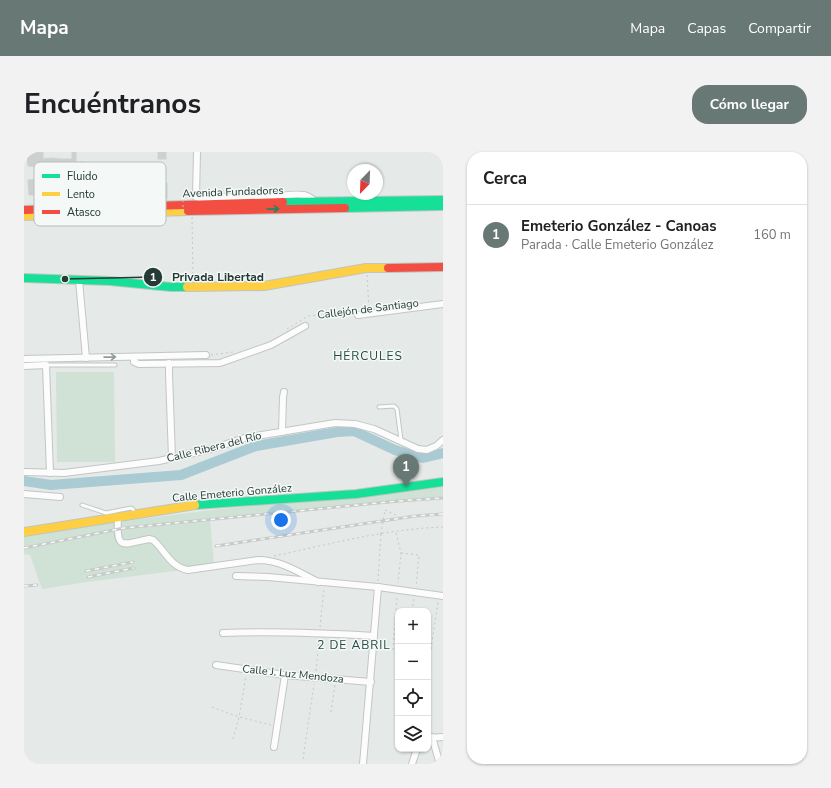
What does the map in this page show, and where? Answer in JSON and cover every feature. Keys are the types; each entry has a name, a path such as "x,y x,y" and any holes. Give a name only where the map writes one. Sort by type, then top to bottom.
{"street":[{"path":"197,152 196,197 258,198 287,194 307,195 315,201"},
{"path":"195,207 208,198 222,197"},
{"name":"Avenida Fundadores","path":"166,209 315,201 443,200"},
{"name":"Avenida Fundadores","path":"166,208 443,206"},
{"name":"Avenida Fundadores","path":"24,210 34,210"},
{"name":"Avenida Fundadores","path":"24,216 34,215"},
{"path":"24,278 110,281 171,287 264,286 366,268 443,267"},
{"path":"79,280 86,358"},
{"name":"Callejón de Santiago","path":"356,313 443,304"},
{"path":"134,357 134,362 138,364 220,363 271,345 305,326"},
{"path":"24,359 206,355"},
{"path":"170,363 168,374 172,458"},
{"path":"24,366 46,365 50,473"},
{"path":"282,432 282,397 284,392"},
{"name":"Calle Ribera del Río","path":"24,472 71,472 172,458 215,448 244,438 335,423 355,424 374,430 418,449 427,450 436,446 443,440"},
{"name":"Calle Emeterio González","path":"24,532 193,505 356,494 443,482"},
{"path":"24,494 60,496"},
{"path":"118,518 118,539 122,543 126,544 149,539 153,540 173,564 179,568 188,570 258,560 271,561 287,566 318,582"},
{"path":"236,576 268,577 441,596"},
{"path":"363,764 378,588"},
{"path":"223,633 319,632 374,636"},
{"name":"Calle J. Luz Mendoza","path":"216,665 285,675 371,682"},
{"path":"274,747 285,675"},
{"path":"431,738 443,736"},
{"path":"431,741 438,764"},
{"path":"412,764 415,752"}],"lane":[{"path":"46,365 115,365"},
{"path":"379,406 396,407 402,442"},
{"path":"82,505 106,512 132,508 134,515"}],"path":[{"path":"183,200 183,215"},
{"path":"192,286 195,207"},
{"path":"366,268 369,310"},
{"name":"Callejón de Santiago","path":"281,332 308,316 356,313"},
{"path":"206,355 238,351"},
{"path":"378,588 384,510 396,515"},
{"path":"273,556 381,534 443,527"},
{"path":"401,553 419,555 412,608"},
{"path":"431,651 441,596"},
{"path":"233,739 239,717 247,669"},
{"path":"303,758 315,677"},
{"path":"331,712 335,679"},
{"path":"212,707 239,717 277,727"}],"green space":[{"path":"56,372 114,372 115,462 57,462"},
{"path":"443,487 443,499 210,518 214,566 42,589 30,555 24,554 24,537 109,523 212,510 376,496"}],"building":[{"path":"27,152 43,152 43,159 72,159 72,152 76,152 76,162 34,162 34,166 28,166"},
{"path":"158,152 166,152 166,159 158,159"},
{"path":"28,180 34,180 34,195 29,195"},
{"path":"166,183 167,183 166,199"}],"waterway":[{"path":"24,481 51,485 181,475 256,446 337,432 354,431 395,450 423,458 443,453"}],"railway":[{"path":"24,548 124,528 398,501 443,498"},
{"path":"216,546 415,516 443,514"},
{"path":"86,571 133,562"},
{"path":"88,577 134,568"},
{"path":"24,586 37,585"}],"traffic: fast":[{"path":"283,202 443,200"},
{"path":"345,208 443,206"},
{"path":"24,278 110,281 171,287 187,287"},
{"path":"195,505 356,494 443,482"}],"traffic: slow":[{"path":"166,212 188,211"},
{"path":"24,216 34,216"},
{"path":"187,287 264,286 366,268 388,268"},
{"path":"24,532 195,505"}],"traffic: jam":[{"path":"166,206 283,202"},
{"path":"188,211 345,208"},
{"path":"24,210 34,210"},
{"path":"388,268 443,267"}],"place":[{"name":"Privada Libertad","path":"65,279"},
{"name":"Emeterio González - Canoas","path":"406,487"}],"district":[{"name":"HÉRCULES","path":"368,356"},
{"name":"2 DE ABRIL","path":"354,645"}]}
